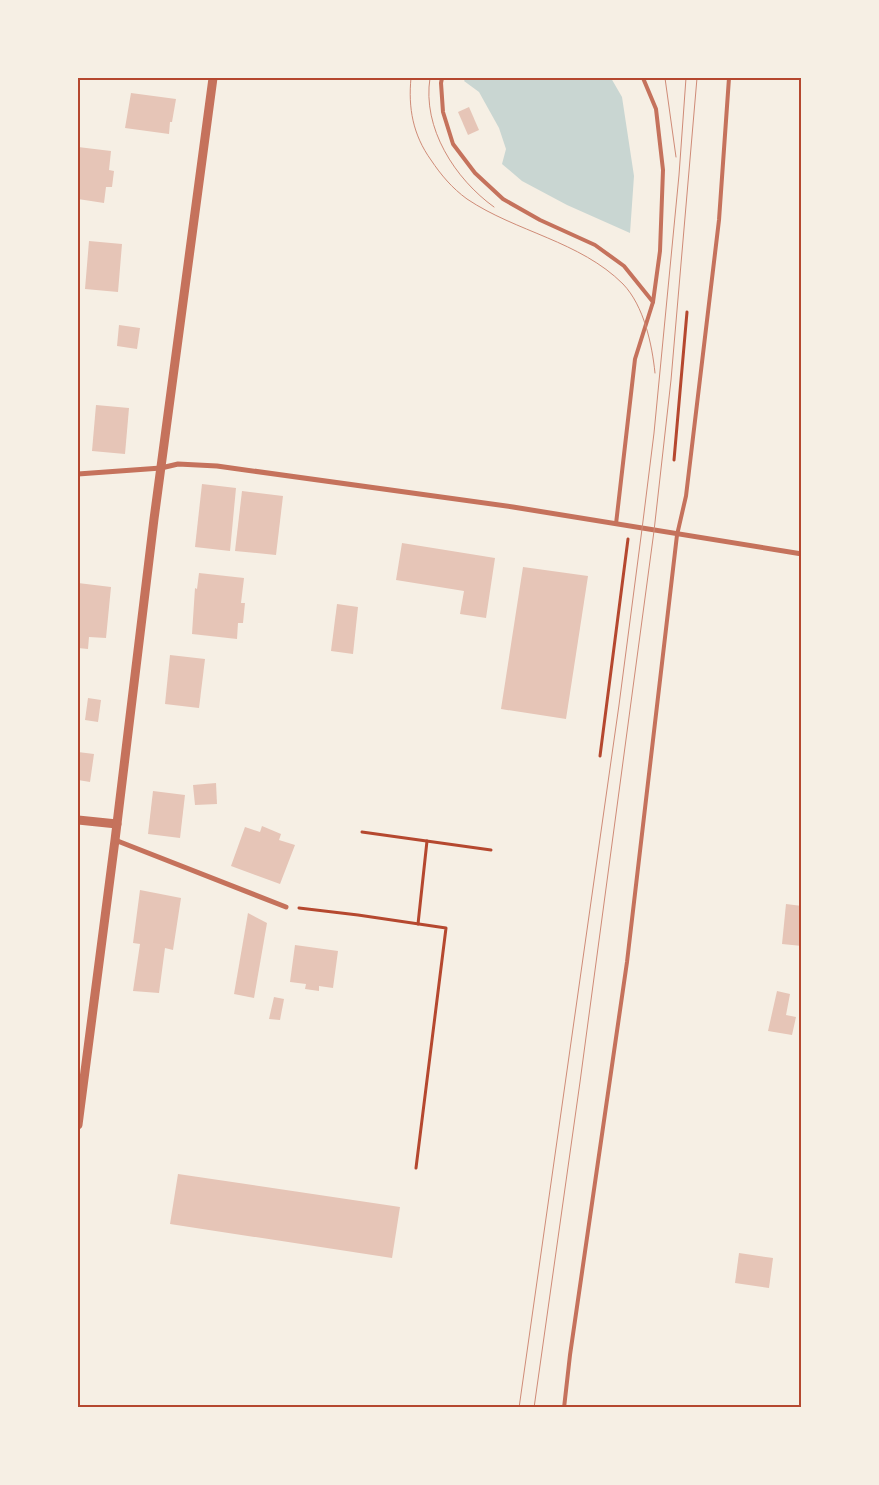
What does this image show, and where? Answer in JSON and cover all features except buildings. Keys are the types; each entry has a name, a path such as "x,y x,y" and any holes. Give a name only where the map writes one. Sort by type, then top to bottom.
{"street":[{"path":"78,1125 161,468 213,78"},
{"path":"78,474 161,468 178,464 218,466 513,507 802,554"},
{"path":"78,820 117,824"},
{"path":"115,840 286,907"}],"lane":[{"path":"442,78 443,112 451,136 454,144 475,173 503,199 540,220 595,245 624,266 653,302"},
{"path":"616,524 635,359 653,302 660,251 663,170 656,109 643,78"},
{"path":"564,1408 627,962 677,535 686,496 717,240 729,78"}],"path":[{"path":"674,461 687,312"},
{"path":"600,756 629,526"},
{"path":"362,832 491,850"},
{"path":"418,924 427,841"},
{"path":"286,907 358,914 446,928 416,1168"}],"shaded area":[{"path":"466,78 611,78 622,97 634,176 630,233 567,205 522,181 502,164 506,149 499,128 479,92 464,81"}],"tram line":[{"path":"411,78 411,111 416,131 425,151 443,176 467,199 506,220 587,257 606,269 623,284 642,314 652,350 655,373"},
{"path":"430,78 429,97 431,115 444,151 466,182 494,207"},
{"path":"665,78 676,157"},
{"path":"519,1408 619,705 642,529 654,433 679,175 686,78"},
{"path":"534,1408 654,531 671,380 697,78"}]}
